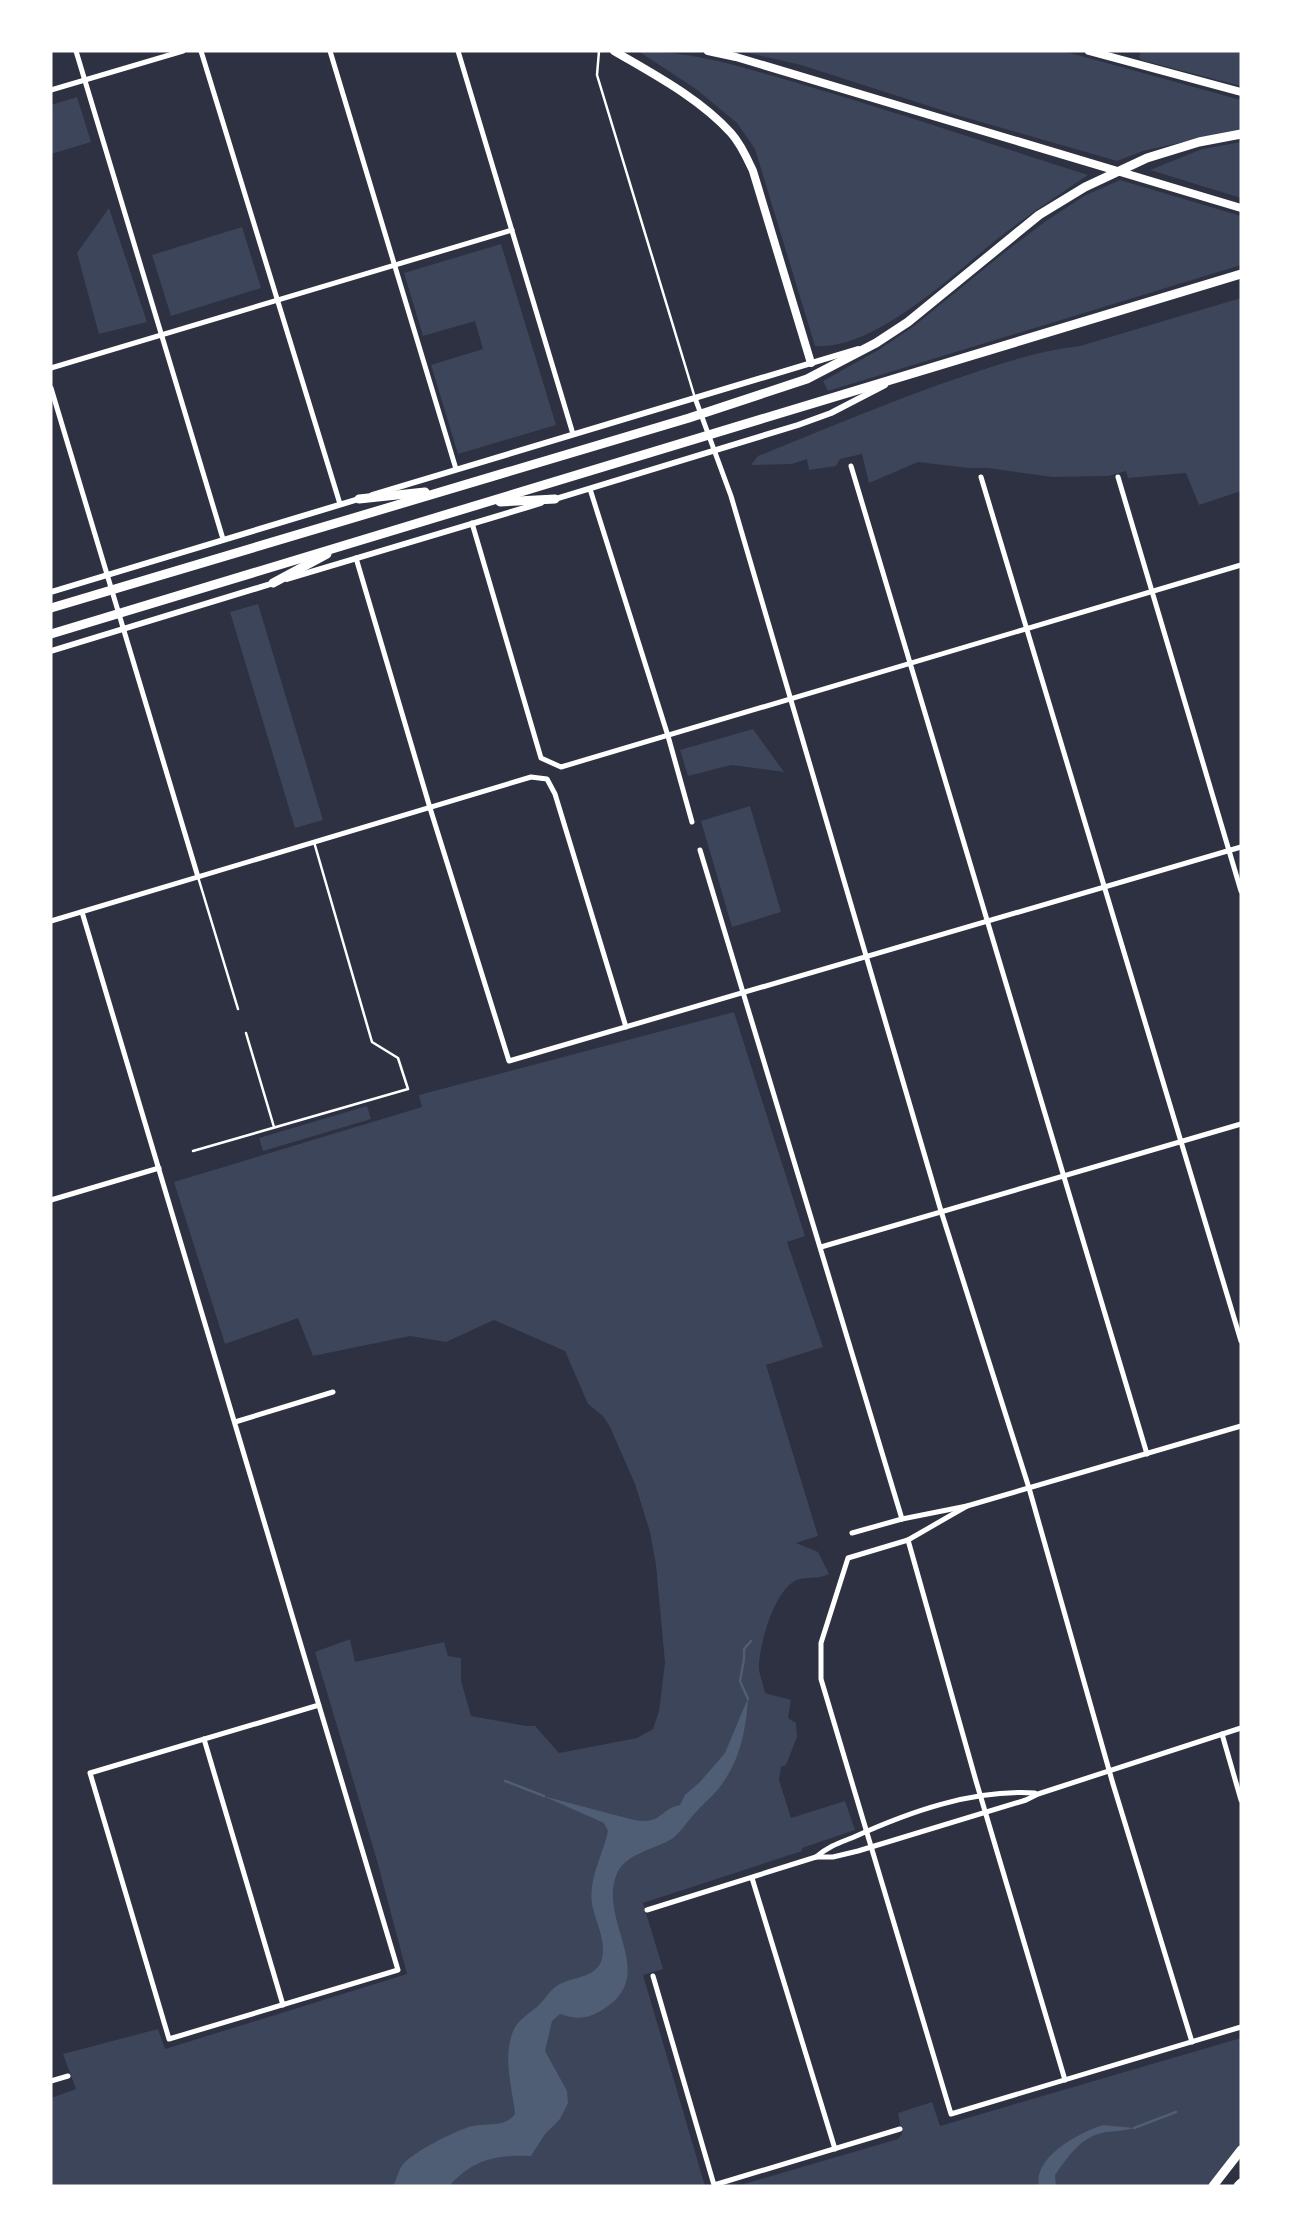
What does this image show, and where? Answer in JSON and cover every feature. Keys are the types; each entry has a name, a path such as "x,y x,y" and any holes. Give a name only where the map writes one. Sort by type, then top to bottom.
{"highway":[{"path":"51,608 701,414 814,375 876,343 908,322 1039,215 1085,187 1147,158 1199,142 1241,134"},
{"path":"51,634 1241,274"},
{"path":"811,363 814,375"},
{"path":"359,499 444,491"},
{"path":"485,502 555,499"},
{"path":"273,583 344,545"},
{"path":"1213,2186 1241,2150"}],"main road":[{"path":"614,51 702,107 740,144 760,192 811,363"},
{"path":"708,51 736,57 1241,208"},
{"path":"1095,51 1118,55 1241,92"}],"street":[{"path":"76,51 223,539"},
{"path":"51,90 183,51"},
{"path":"201,51 340,504"},
{"path":"330,51 456,469"},
{"path":"458,51 573,434"},
{"path":"51,368 512,230"},
{"path":"51,592 876,343"},
{"path":"51,651 715,451 831,413 901,377"},
{"path":"51,388 198,877"},
{"path":"695,398 747,546 941,1211 1029,1488 1192,2042"},
{"path":"851,466 1147,1454"},
{"path":"981,477 1241,1341"},
{"path":"1118,477 1241,891"},
{"path":"590,489 668,736 692,822"},
{"path":"472,523 541,758 561,767 1241,565"},
{"path":"356,558 509,1061 1241,847"},
{"path":"51,921 531,777 547,779 555,794 626,1027"},
{"path":"700,850 902,1519"},
{"path":"82,912 235,1422 398,1970 169,2039 90,1773 319,1705"},
{"path":"821,1247 1241,1124"},
{"path":"51,1200 159,1168"},
{"path":"235,1422 333,1392"},
{"path":"852,1533 902,1519 967,1506 1241,1426"},
{"path":"967,1506 908,1540 848,1558 821,1643 821,1679 951,2114 1241,2027"},
{"path":"908,1540 1065,2080"},
{"path":"648,1910 816,1857 833,1857 987,1812 1241,1728"},
{"path":"1222,1734 1241,1800"},
{"path":"204,1739 283,2005"},
{"path":"816,1857 830,1845 883,1822 981,1795 1038,1794"},
{"path":"752,1878 835,2149"},
{"path":"653,1976 714,2185 900,2130"},
{"path":"51,2081 68,2077"}],"lane":[{"path":"599,51 597,75 695,398"},
{"path":"193,1151 408,1088 398,1058 372,1042 314,842"},
{"path":"198,877 238,1009"},
{"path":"246,1033 274,1127"}],"shaded area":[{"path":"638,51 681,54 742,67 1088,175 1019,223 935,290 886,324 838,344 815,346 755,149 737,123 696,89"},
{"path":"740,51 1063,51 1241,100 1241,129 1143,151 1117,161 960,116 801,65"},
{"path":"1141,51 1241,51 1241,86 1141,60"},
{"path":"77,97 91,142 51,154 51,105"},
{"path":"1241,142 1241,198 1150,170 1202,149"},
{"path":"1120,180 1241,216 1241,265 828,391 823,381 914,326 1046,221 1084,196"},
{"path":"109,208 147,322 99,334 77,253"},
{"path":"242,227 261,288 171,316 152,255"},
{"path":"501,244 556,425 458,454 431,365 483,349 475,321 423,336 404,273"},
{"path":"1241,298 1241,491 1199,505 1186,473 1128,478 1126,471 1108,476 1052,477 918,462 869,483 862,454 840,459 836,466 809,470 807,459 792,464 751,465 758,456 970,374 1038,353 1080,346"},
{"path":"258,604 323,820 295,828 230,612"},
{"path":"753,729 784,772 731,765 688,776 680,750"},
{"path":"750,806 781,912 732,927 701,821"},
{"path":"734,1012 805,1236 787,1242 823,1347 766,1365 818,1536 796,1543 818,1552 829,1574 797,1580 782,1594 765,1632 759,1670 765,1693 791,1700 788,1718 796,1723 797,1737 786,1765 781,1767 779,1780 791,1818 845,1801 855,1830 802,1848 802,1851 643,1903 663,1969 643,1975 705,2186 51,2186 51,2098 76,2089 63,2054 158,2029 165,2049 407,1974 378,1864 315,1652 350,1639 355,1662 444,1642 448,1656 461,1658 461,1681 471,1716 535,1726 559,1753 637,1738 653,1729 659,1711 665,1663 656,1565 650,1532 635,1484 610,1427 603,1416 588,1404 565,1351 494,1320 446,1342 410,1336 313,1356 298,1318 225,1344 174,1182 422,1107 419,1095"},
{"path":"367,1106 371,1119 263,1151 259,1138"},
{"path":"748,1698 741,1745 719,1788 676,1835 631,1858 616,1876 613,1893 627,1963 627,1979 620,1994 599,2012 583,2017 560,2014 552,2021 545,2051 567,2091 568,2103 560,2119 545,2134 531,2156 506,2156 485,2160 467,2170 449,2186 393,2186 403,2164 427,2147 462,2130 505,2122 515,2114 508,2060 514,2029 556,1987 590,1973 601,1962 602,1940 591,1895 608,1831 604,1823 543,1796 634,1820 656,1819 680,1805 685,1795 725,1753"},
{"path":"1241,2038 1241,2151 1213,2186 737,2186 898,2139 902,2134 898,2113 932,2102 940,2126"},
{"path":"1103,2125 1134,2128 1097,2134 1089,2138 1076,2148 1055,2175 1056,2186 1039,2186 1043,2165 1060,2147 1082,2133"}],"waterway":[{"path":"748,1699 740,1681 744,1649 751,1641"},
{"path":"505,1781 544,1796"},
{"path":"1134,2128 1176,2112"}]}
